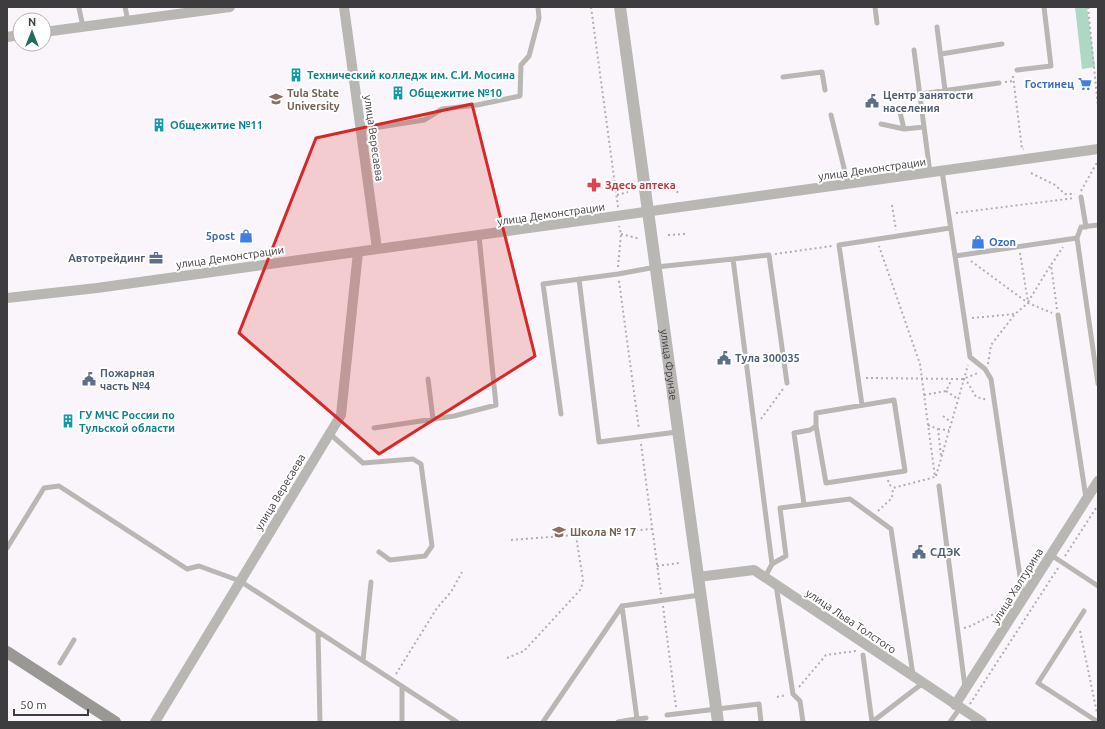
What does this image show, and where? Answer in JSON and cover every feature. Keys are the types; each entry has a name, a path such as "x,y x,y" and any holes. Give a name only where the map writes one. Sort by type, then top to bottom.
{"main road":[{"path":"7,652 115,722"}],"street":[{"path":"52,31 230,7"},
{"name":"улица Вересаева","path":"344,7 376,249"},
{"name":"улица Фрунзе","path":"620,7 718,722"},
{"name":"улица Демонстрации","path":"7,298 97,288 479,236 1098,149"},
{"name":"улица Вересаева","path":"155,722 341,415 358,252"},
{"name":"улица Халтурина","path":"960,708 965,690 1098,480"},
{"name":"улица Льва Толстого","path":"698,577 754,570 982,722"}],"lane":[{"path":"125,7 128,21"},
{"path":"361,130 424,120 442,109 477,105 520,96 521,64 529,56 539,18 538,7"},
{"path":"875,7 877,23"},
{"path":"1017,70 1051,66 1044,7"},
{"path":"79,8 83,27"},
{"path":"937,27 945,90"},
{"path":"940,54 1002,44"},
{"path":"914,50 930,173"},
{"path":"783,77 822,72 825,90"},
{"path":"920,94 999,83"},
{"path":"899,108 904,129"},
{"path":"831,115 848,184"},
{"path":"881,124 904,129 924,126"},
{"path":"942,171 970,357 985,369 991,379 1023,599"},
{"path":"1081,197 1086,227"},
{"path":"1098,225 1081,227 1077,238 1098,384"},
{"path":"862,405 839,245 950,228"},
{"path":"374,428 454,416 496,405 479,236"},
{"path":"955,256 1077,238"},
{"path":"561,414 543,284 618,274 656,267 770,255 787,383"},
{"path":"733,259 772,564"},
{"path":"578,279 599,442 678,432"},
{"path":"1058,315 1086,499"},
{"path":"428,379 433,419"},
{"path":"894,400 905,470 826,483 816,426 816,412 894,400"},
{"path":"804,504 794,433 810,430 816,426"},
{"path":"330,434 363,463 413,459 420,464 432,546 425,556 390,560 379,552"},
{"path":"7,548 44,488 59,486 187,569 200,566 240,581 457,722"},
{"path":"939,486 965,690"},
{"path":"765,577 772,564 786,556 780,508 850,499 891,529 914,677"},
{"path":"1051,555 1098,586"},
{"path":"363,661 371,582"},
{"path":"776,586 793,694 800,701 802,722"},
{"path":"543,722 622,606 700,595"},
{"path":"622,606 637,719"},
{"path":"1084,610 1038,683 1098,721"},
{"path":"318,632 320,722"},
{"path":"60,663 74,640"},
{"path":"863,655 872,722 923,683"},
{"path":"402,686 402,722"},
{"path":"667,715 759,704 761,722"},
{"path":"950,722 960,708"},
{"path":"618,722 646,718"}],"path":[{"path":"591,7 618,210"},
{"path":"1088,7 1098,107"},
{"path":"1014,81 1022,149"},
{"path":"1031,173 1055,185 1065,194 1080,194 1096,164 1098,164"},
{"path":"667,188 680,193"},
{"path":"616,195 628,192"},
{"path":"948,214 1081,197"},
{"path":"892,205 897,236"},
{"path":"619,225 621,234 618,274 677,714"},
{"path":"621,234 642,239"},
{"path":"668,235 685,234"},
{"path":"877,239 920,364 935,477"},
{"path":"857,373 860,378 922,377 963,379 985,369 988,364 991,345 1015,314 1028,303 1068,240"},
{"path":"770,255 839,245"},
{"path":"1019,247 1028,303"},
{"path":"963,255 1028,303 1058,315 1051,265"},
{"path":"964,319 1015,314"},
{"path":"935,477 970,357"},
{"path":"946,391 952,378"},
{"path":"963,379 968,383 976,397 995,401"},
{"path":"755,427 787,383"},
{"path":"924,395 946,391 958,399"},
{"path":"943,416 951,422"},
{"path":"928,425 938,429 949,430"},
{"path":"938,429 941,458"},
{"path":"872,515 892,498 894,488 935,477"},
{"path":"960,708 1062,562 1098,505"},
{"path":"511,540 652,530"},
{"path":"507,658 524,651 581,589 582,580 576,536"},
{"path":"657,566 679,563"},
{"path":"392,680 437,608 451,592 462,572"},
{"path":"957,629 971,626 1023,599"},
{"path":"1078,620 1098,721"},
{"path":"793,694 826,655 856,651"}],"highlighted area":[{"path":"472,104 535,356 379,454 239,333 316,138"}],"green space":[{"path":"1075,7 1087,7 1095,67 1082,69"}],"place":[{"name":"Технический колледж им. С.И. Мосина","path":"296,75"},
{"name":"Гостинец","path":"1085,84"},
{"name":"Общежитие №10","path":"398,93"},
{"name":"Tula State University","path":"276,99"},
{"name":"Центр занятости населения","path":"872,101"},
{"name":"Общежитие №11","path":"159,125"},
{"name":"Здесь аптека","path":"594,185"},
{"name":"5post","path":"246,236"},
{"name":"Ozon","path":"978,242"},
{"name":"Автотрейдинг","path":"156,258"},
{"name":"Тула 300035","path":"724,358"},
{"name":"Пожарная часть №4","path":"89,379"},
{"name":"ГУ МЧС России по Тульской области","path":"68,421"},
{"name":"Школа № 17","path":"559,532"},
{"name":"СДЭК","path":"919,552"}]}
